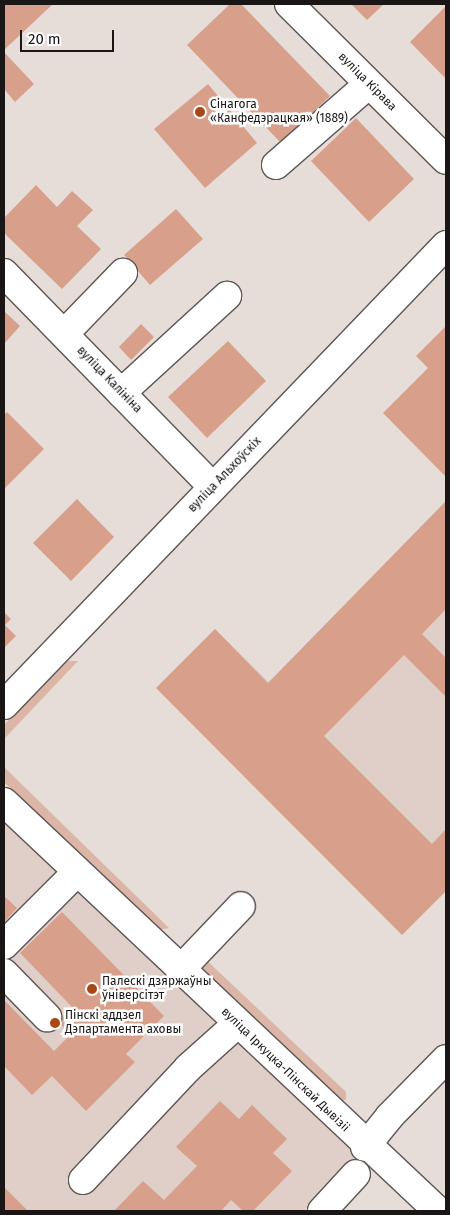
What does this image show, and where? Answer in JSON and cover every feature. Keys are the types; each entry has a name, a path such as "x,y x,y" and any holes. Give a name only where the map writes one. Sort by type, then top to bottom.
{"street":[{"name":"вуліца Кірава","path":"289,4 446,160"},
{"path":"276,165 369,84"},
{"name":"вуліца Альхоўскіх","path":"4,705 446,245"},
{"name":"вуліца Калініна","path":"4,273 214,487"},
{"path":"64,334 123,274"},
{"path":"122,393 227,296"},
{"name":"вуліца Іркуцка-Пінскай Дывізіі","path":"4,802 365,1146 438,1211"},
{"path":"4,945 77,872"},
{"path":"180,970 241,906"},
{"path":"4,973 47,1017"},
{"path":"83,1180 188,1068 237,1024"},
{"path":"365,1146 389,1117 446,1059"},
{"path":"322,1211 356,1174"}],"shaded area":[{"path":"446,501 446,891 402,935 156,688 215,629 269,682"},
{"path":"64,661 78,661 4,739 4,725"},
{"path":"4,767 169,928 157,930 4,782"},
{"name":"Палескі дзяржаўны ўніверсітэт","path":"4,822 356,1155 304,1211 4,1211"},
{"path":"202,956 346,1092 346,1099 340,1103 200,966"}],"building":[{"path":"4,4 53,4 4,50"},
{"path":"230,4 241,4 330,96 281,143 187,45"},
{"path":"351,4 384,4 367,20"},
{"path":"446,6 446,79 410,42"},
{"path":"4,52 34,84 15,102 4,89"},
{"path":"208,84 257,143 205,188 154,129"},
{"path":"356,118 414,179 369,222 311,161"},
{"path":"36,185 57,207 72,191 93,210 77,226 101,249 62,289 4,233 4,218"},
{"path":"176,209 203,239 150,285 124,255"},
{"path":"4,311 20,326 4,344"},
{"path":"141,324 154,337 131,360 119,347"},
{"path":"446,326 446,477 383,413 428,368 416,356"},
{"path":"228,341 266,381 207,438 168,397"},
{"path":"7,412 44,449 4,489 4,415"},
{"path":"77,499 114,537 71,581 33,543"},
{"path":"446,501 446,609 422,634 446,658 446,697 404,655 324,736 432,844 446,829 446,891 402,935 156,688 215,629 268,683"},
{"path":"4,612 11,619 5,625 16,636 4,648"},
{"path":"4,896 17,908 4,922"},
{"path":"62,912 164,1016 126,1054 135,1062 86,1111 52,1076 32,1095 4,1066 4,1000 54,1051 71,1034 58,1022 73,1008 20,953"},
{"path":"220,1101 239,1119 252,1105 287,1139 273,1153 292,1171 253,1211 243,1211 231,1200 221,1211 114,1211 143,1181 164,1200 197,1166 176,1147"},
{"path":"4,1187 28,1211 4,1211"}],"place":[{"name":"Сінагога «Канфедэрацкая» (1889)","path":"200,112"},
{"name":"Палескі дзяржаўны ўніверсітэт","path":"92,989"},
{"name":"Пінскі аддзел Дэпартамента аховы","path":"55,1023"}]}
